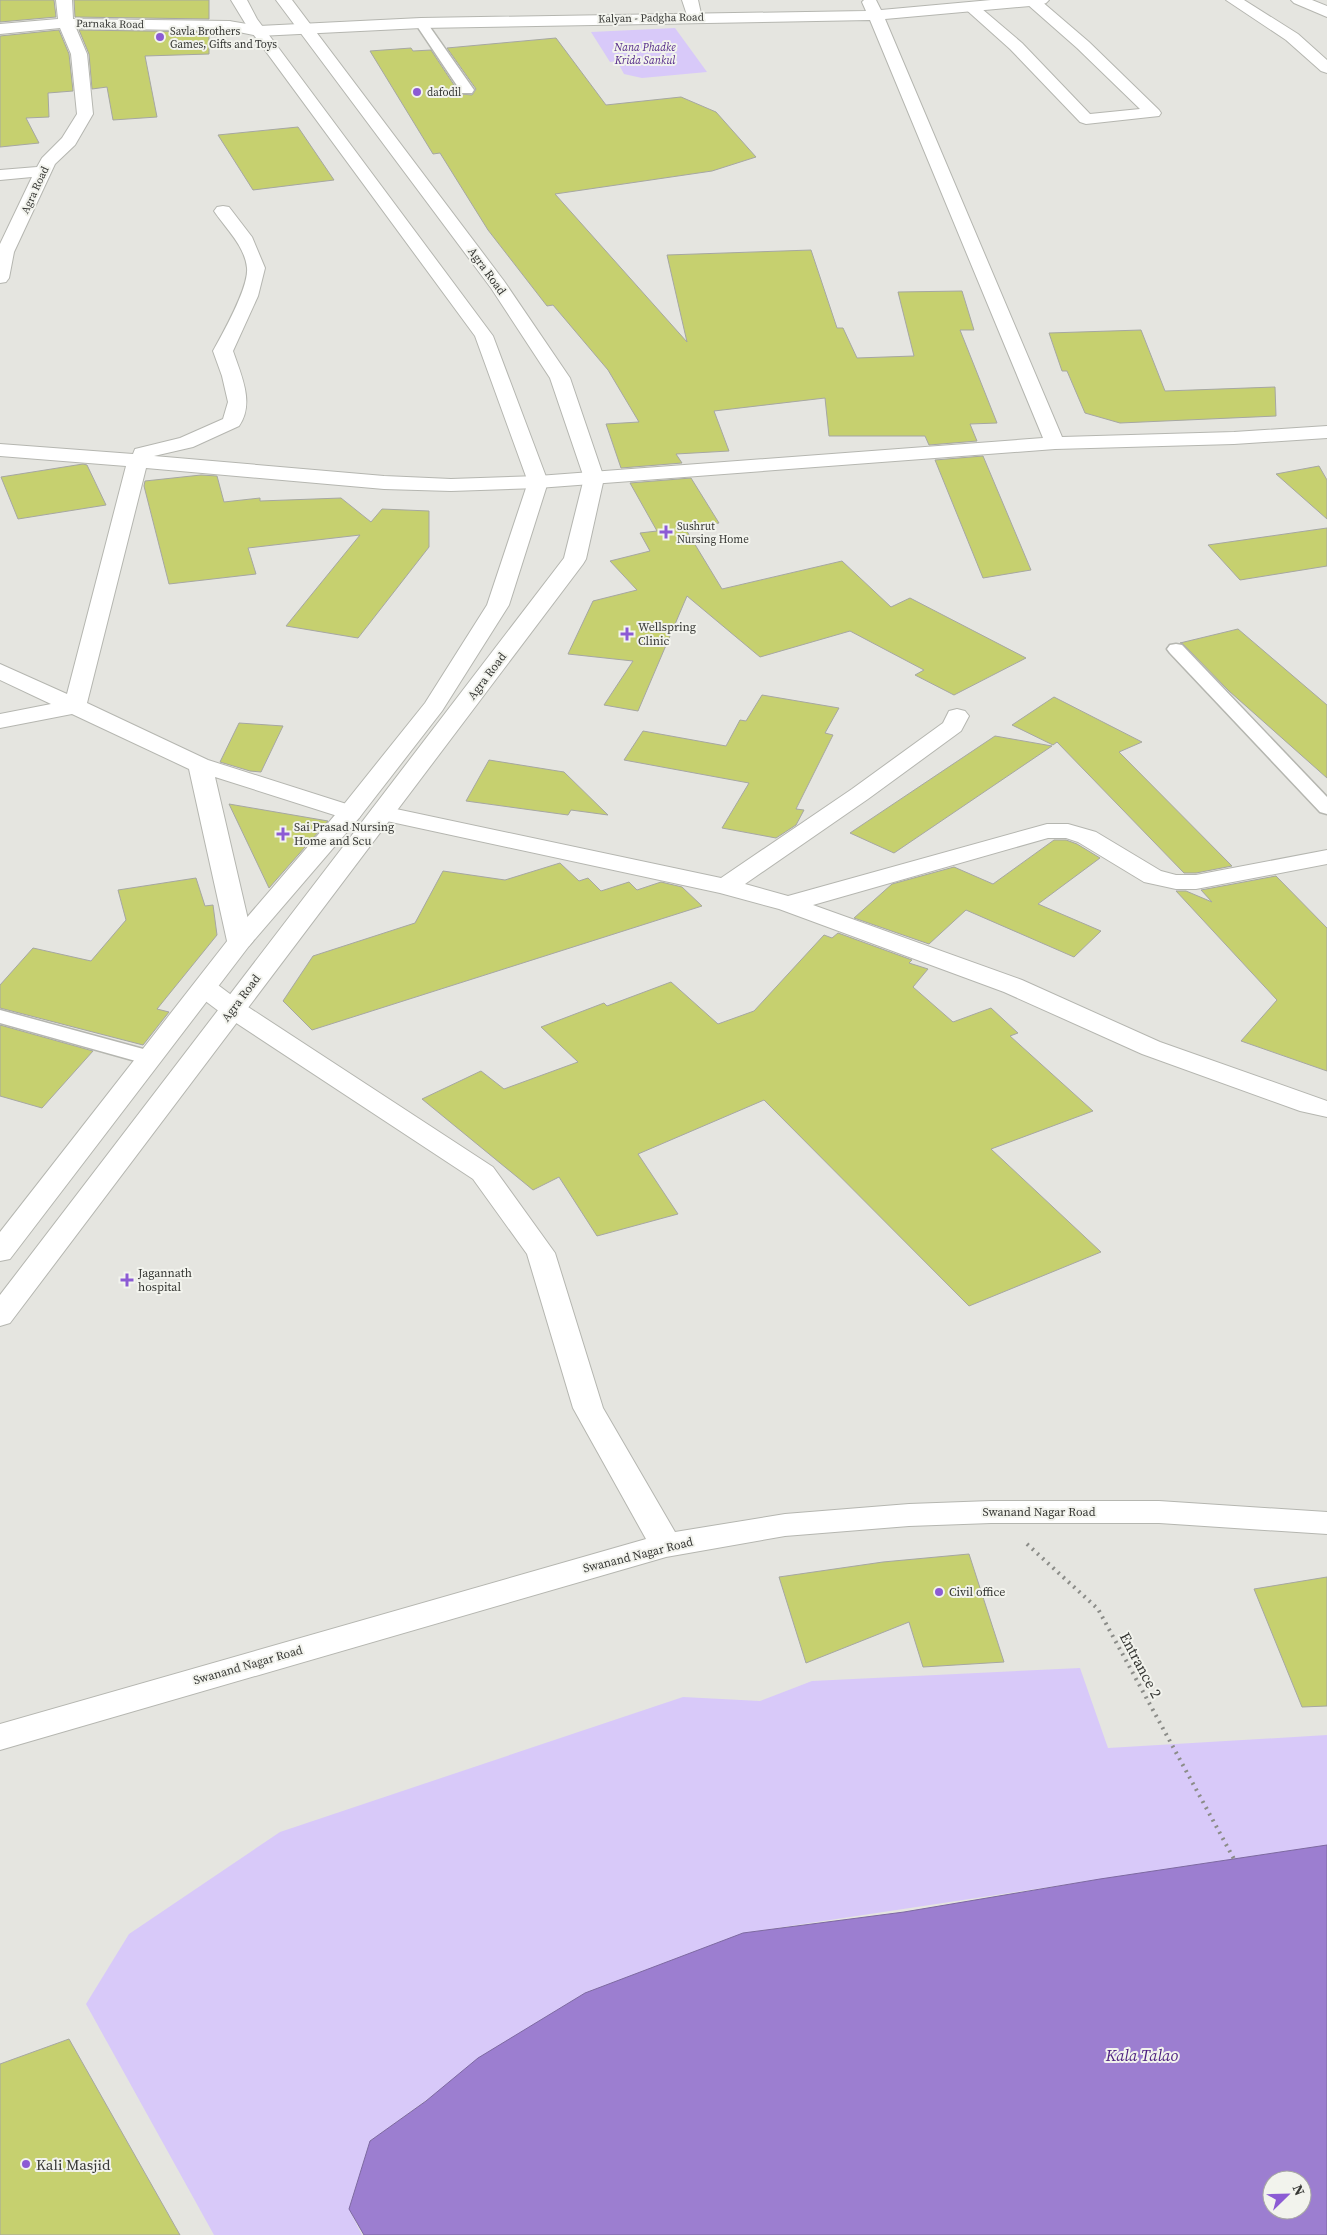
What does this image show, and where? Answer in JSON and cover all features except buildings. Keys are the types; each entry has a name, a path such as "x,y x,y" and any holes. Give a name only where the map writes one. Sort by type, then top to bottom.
{"street":[{"name":"Agra Road","path":"0,278 5,252 48,162 69,141 85,114 79,54 66,22 64,0"},
{"path":"3,1243 240,941 350,813 434,706 498,605 538,482 484,336 255,26 239,0"},
{"name":"Kalyan - Padgha Road","path":"873,8 901,0"},
{"path":"1234,0 1292,37 1327,68"},
{"path":"1299,0 1327,12"},
{"path":"970,6 1016,46 1086,119 1152,113 1037,1"},
{"name":"Kalyan - Padgha Road","path":"624,4 692,7 873,8 970,6 1037,1"},
{"path":"407,9 491,7"},
{"name":"Kalyan - Padgha Road","path":"294,15 421,23 556,12 692,7"},
{"path":"873,8 1055,443"},
{"name":"Kalyan - Padgha Road","path":"255,26 294,15 322,13"},
{"name":"Agra Road","path":"0,1316 576,559 594,478 560,378 498,285 294,15"},
{"name":"Parnaka Road","path":"0,29 66,22 255,26"},
{"path":"0,175 44,171"},
{"path":"128,460 186,443 232,422 238,402 232,376 223,351 240,321 257,270 244,238 223,211"},
{"path":"0,450 128,460 287,476 440,485 538,482 1055,443 1234,438 1327,432"},
{"path":"75,706 128,460"},
{"path":"0,671 200,765 350,813"},
{"path":"0,721 75,706"},
{"path":"725,886 860,794 953,726 957,716"},
{"path":"200,765 240,941"},
{"path":"382,813 725,886 788,904 1013,986 1152,1048 1310,1105 1327,1109"},
{"path":"788,904 1047,831 1068,831 1087,837 1153,877 1176,882 1196,882 1327,857"},
{"path":"205,988 233,1009 483,1173 541,1253 588,1408 666,1545"},
{"name":"Swanand Nagar Road","path":"0,1736 666,1545 785,1525 909,1515 991,1512 1159,1512 1327,1523"}],"lane":[{"path":"421,23 467,90"},
{"path":"1176,649 1327,808"},
{"path":"0,1016 150,1058"}],"path":[{"name":"Entrance 2","path":"991,1512 1098,1609 1234,1859"}],"green space":[{"name":"Nana Phadke Krida Sankul","path":"675,28 707,72 642,78 624,74 617,61 610,62 591,32"},
{"path":"1080,1668 1108,1748 1327,1735 1327,1845 744,1933 585,1993 513,2037 370,2141 349,2209 362,2235 214,2235 86,2004 129,1934 280,1832 683,1697 760,1701 812,1681"}],"water":[{"name":"Kala Talao","path":"1327,1845 1327,2235 364,2235 349,2209 370,2141 426,2101 478,2058 585,1993 743,1933 904,1912 1100,1879"}],"place":[{"name":"Savla Brothers Games, Gifts and Toys","path":"160,37"},
{"name":"dafodil","path":"417,92"},
{"name":"Sushrut Nursing Home","path":"666,532"},
{"name":"Wellspring Clinic","path":"627,634"},
{"name":"Sai Prasad Nursing Home and Scu","path":"283,834"},
{"name":"Jagannath hospital","path":"127,1280"},
{"name":"Civil office","path":"939,1592"},
{"name":"Kali Masjid","path":"26,2164"}]}
